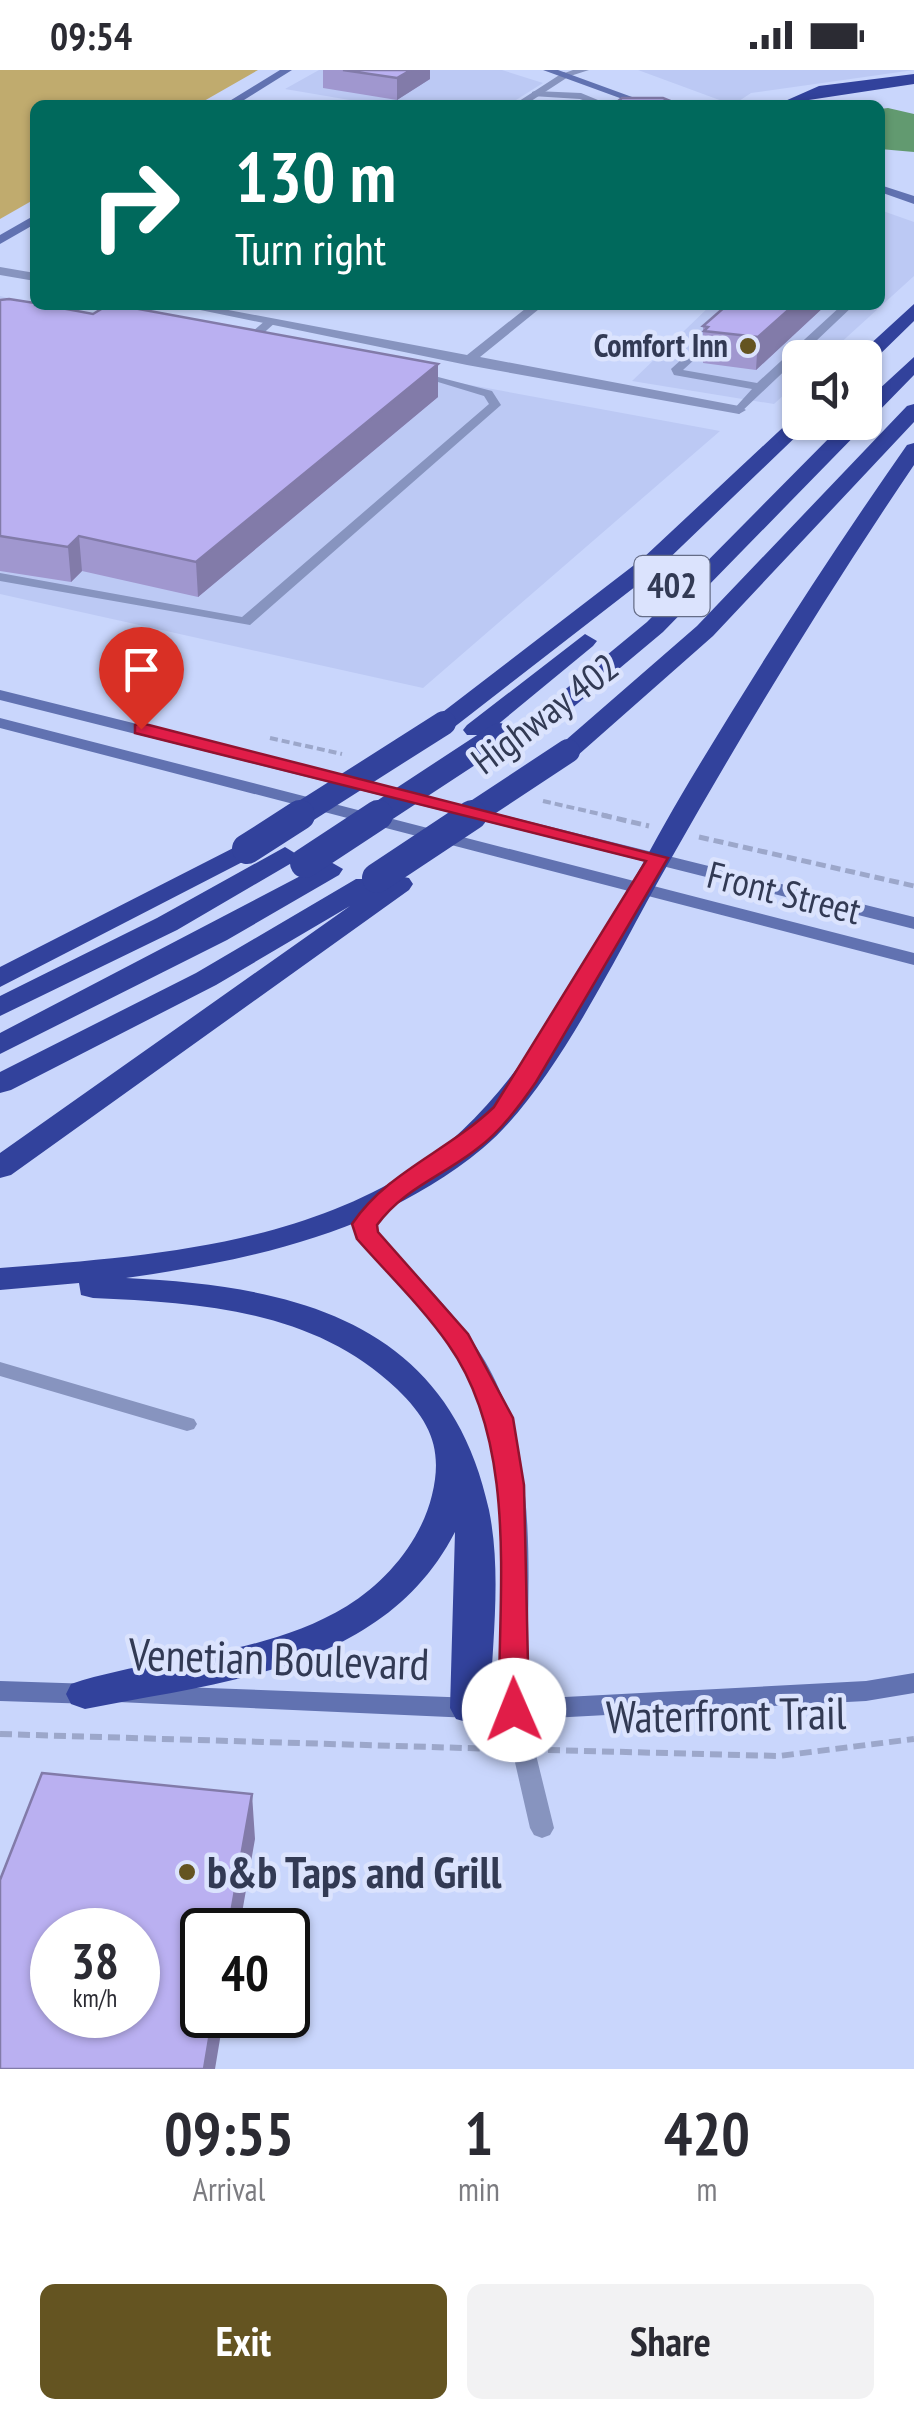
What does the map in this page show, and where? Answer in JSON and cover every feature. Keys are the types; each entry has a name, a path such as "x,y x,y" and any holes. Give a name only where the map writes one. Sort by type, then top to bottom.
{"highway":[{"path":"798,100 832,88 914,79"},
{"path":"834,100 863,93 914,91"},
{"path":"882,341 914,310"},
{"path":"882,372 914,339"},
{"path":"882,396 914,363"},
{"name":"Highway 402","path":"388,881 627,706 711,629 914,410"},
{"path":"0,1045 218,934 306,862 498,735 782,440"},
{"name":"Highway 402","path":"498,735 636,621 814,440"},
{"path":"0,1026 188,931 306,862 655,628 839,440"},
{"path":"0,1282 115,1270 242,1250 334,1220 386,1195 470,1143 502,1112 914,449"},
{"path":"0,978 247,849 444,723 599,607 761,460"},
{"path":"0,1008 166,924 306,862"},
{"path":"0,1084 388,881"},
{"path":"0,1168 388,881"},
{"path":"0,1282 212,1294 259,1302 329,1325 365,1343 410,1377 445,1423 471,1510 470,1708"},
{"path":"85,1694 285,1651 344,1628 375,1609 408,1576 436,1534 453,1480 454,1448"}],"main road":[{"path":"236,100 287,70"},
{"path":"548,70 636,100"},
{"path":"885,190 914,200"},
{"path":"0,240 30,222"},
{"name":"Front Street","path":"0,694 914,923"},
{"name":"Front Street","path":"0,723 914,959"},
{"path":"386,1195 366,1216 366,1234 459,1340 491,1394 503,1431 511,1485 514,1710"},
{"name":"Venetian Boulevard","path":"0,1690 514,1710 866,1691 914,1683"}],"street":[{"path":"526,100 560,73"},
{"path":"0,270 30,276"},
{"path":"220,310 467,361 739,410"},
{"path":"467,361 532,310"}],"lane":[{"path":"560,73 584,70"},
{"path":"535,94 592,100"},
{"path":"743,310 678,369 696,379 760,387"},
{"path":"739,410 843,310"},
{"path":"270,322 249,340 286,347"},
{"path":"0,577 245,622 495,405 488,394 407,370"},
{"path":"0,1369 187,1424"},
{"path":"514,1710 542,1828"}],"path":[{"name":"Waterfront Trail","path":"0,1734 779,1756 914,1739"}],"shaded area":[{"path":"0,70 258,70 206,100 30,100 30,202 0,219"},
{"path":"319,70 502,70 543,83 516,100 350,100 285,89"},
{"path":"638,70 914,70 751,93 740,100 719,100"},
{"path":"885,108 914,114 914,152 885,149"},
{"path":"885,212 914,222 914,276 885,302"},
{"path":"0,296 30,304 30,310 62,310 720,431 423,688 0,594"},
{"path":"706,310 877,310 844,340 782,340 782,397 774,404 632,381"}],"building":[{"path":"343,70 411,70 397,78"},
{"path":"663,98 668,100 619,100"},
{"path":"0,300 30,302 30,310 93,314 100,310 144,310 438,364 196,562 79,536 68,547 0,536"},
{"path":"721,310 788,310 758,337 704,331 708,327 703,326"},
{"path":"42,1773 252,1794 232,1908 180,1908 180,2038 209,2038 204,2069 0,2069 0,1880"}],"place":[{"name":"Comfort Inn","path":"748,346"},
{"name":"b&b Taps and Grill","path":"187,1872"}],"route":[{"path":"141,729 658,858 525,1082 502,1112 470,1143 386,1195 372,1208 364,1224 366,1234 459,1340 476,1365 500,1418 511,1485 514,1710"}]}
